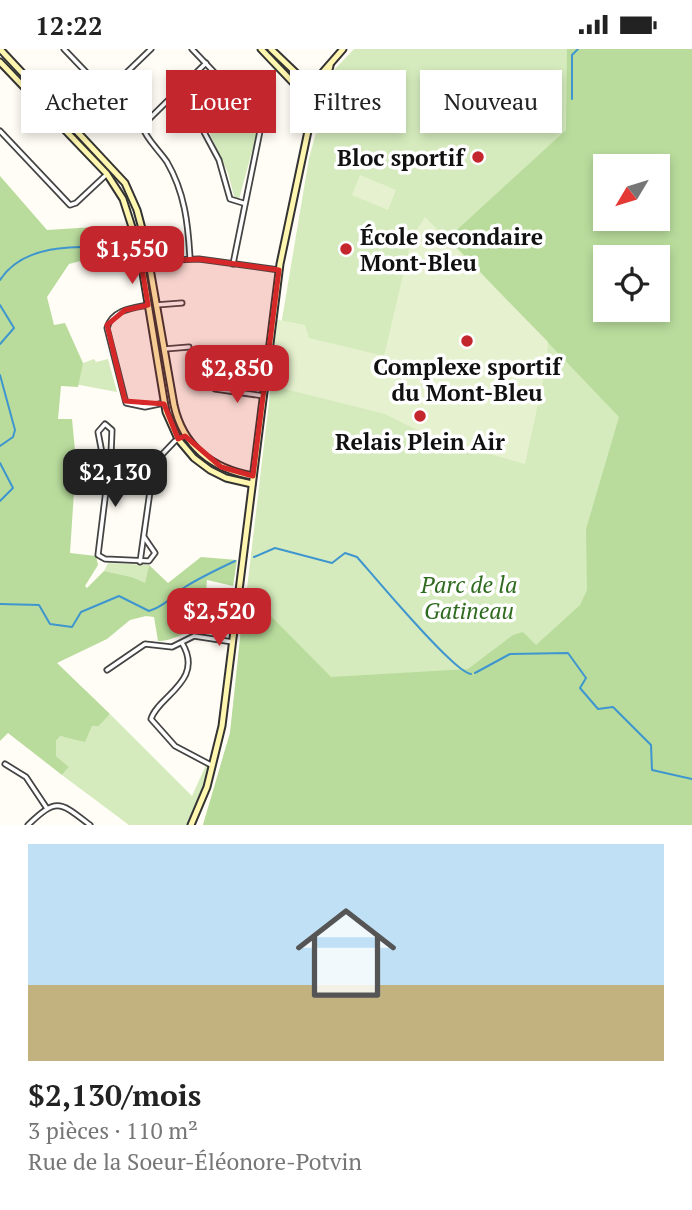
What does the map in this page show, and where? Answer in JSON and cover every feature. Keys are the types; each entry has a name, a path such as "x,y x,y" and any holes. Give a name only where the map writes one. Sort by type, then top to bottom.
{"street":[{"path":"0,49 21,71"},
{"path":"64,49 84,70"},
{"path":"130,70 152,49"},
{"path":"192,49 212,70"},
{"path":"261,49 290,79"},
{"path":"271,49 292,70"},
{"path":"325,70 342,49"},
{"path":"329,70 334,59"},
{"path":"0,62 21,84"},
{"path":"190,258 187,215 179,188 166,161 142,126 205,63"},
{"path":"0,131 70,205 76,203 114,168"},
{"path":"68,133 107,174 127,207 141,262 164,403 177,439 194,459 218,475 252,484"},
{"path":"80,133 114,168 134,202 148,261 175,410 186,436 215,464 253,476"},
{"path":"205,133 219,160 230,199 243,203"},
{"path":"233,264 243,203 260,133"},
{"path":"192,825 213,766 233,642 279,270 310,133"},
{"path":"141,262 190,258 279,270"},
{"path":"156,305 182,303"},
{"path":"148,305 125,310 113,317 107,328 125,403 145,407 164,403"},
{"path":"163,349 189,347"},
{"path":"215,389 264,396"},
{"path":"106,459 111,454 112,430 105,424 98,432 106,459 112,471"},
{"path":"140,562 156,459 177,439 186,436"},
{"path":"112,471 153,476"},
{"path":"112,471 106,477 97,553 102,558 140,562 155,556 144,537"},
{"path":"107,670 141,645 152,643 172,647 194,636 233,642"},
{"path":"182,643 187,655 183,682 152,714 152,722 178,748 213,766"},
{"path":"5,764 26,777 46,807"},
{"path":"28,825 46,807 63,806 88,824"}],"highlighted area":[{"path":"199,259 279,270 253,476 221,467 185,436 178,439 164,404 125,401 107,325 125,310 148,305 141,262"}],"green space":[{"name":"Parc de la Gatineau","path":"354,49 692,49 692,825 203,825 230,733 271,385 309,158 316,133 406,133 406,70 334,70"},
{"path":"567,49 692,49 692,825 203,825 230,733 245,590 331,677 468,669 513,635 523,632 536,645 580,605 587,590 586,529 619,417 448,238 566,130"},
{"path":"257,133 239,199 234,196 228,173 210,134"},
{"path":"360,175 396,190 388,210 352,195"},
{"path":"0,176 47,230 110,226 113,239 132,233 134,247 69,264 47,297 54,325 65,323 83,363 78,387 61,386 58,419 72,419 76,461 70,553 96,556 98,565 85,586 87,588 104,571 132,577 145,583 149,565 168,583 201,557 237,560 233,586 207,580 203,627 158,641 154,617 146,616 130,620 107,639 57,663 110,714 99,726 92,726 85,742 60,736 56,741 56,756 69,767 62,775 8,733 0,741"},
{"name":"Complexe sportif du Mont-Bleu","path":"425,217 548,342 547,362 525,464 435,439 385,414 265,384 274,319 305,325 309,338 384,356 412,237"},
{"path":"94,359 96,362 108,359 117,392 69,383 83,363"},
{"path":"108,563 149,565 145,584 132,577 104,571"},
{"path":"110,714 192,796 207,763 213,766 192,825 129,825 62,775 69,767 56,756 56,741 60,736 85,741 92,726 99,726"}],"waterway":[{"path":"572,99 572,55 578,49"},
{"path":"0,280 10,268 37,253 69,247 118,247"},
{"path":"0,305 14,328 0,344"},
{"path":"0,375 15,430 13,437 0,446"},
{"path":"0,463 13,488 0,501"},
{"path":"254,557 275,548 332,563 345,553 357,557 432,642 462,670 471,674"},
{"path":"0,604 39,605 50,624 72,627 81,612 119,596 149,611 154,609 191,583 235,561"},
{"path":"475,673 510,654 568,653 586,678 580,688 598,709 613,707 651,745 652,770 692,779"}],"place":[{"name":"Bloc sportif","path":"478,157"},
{"name":"École secondaire Mont-Bleu","path":"346,249"},
{"name":"Complexe sportif du Mont-Bleu","path":"467,341"},
{"name":"Relais Plein Air","path":"420,416"}]}
